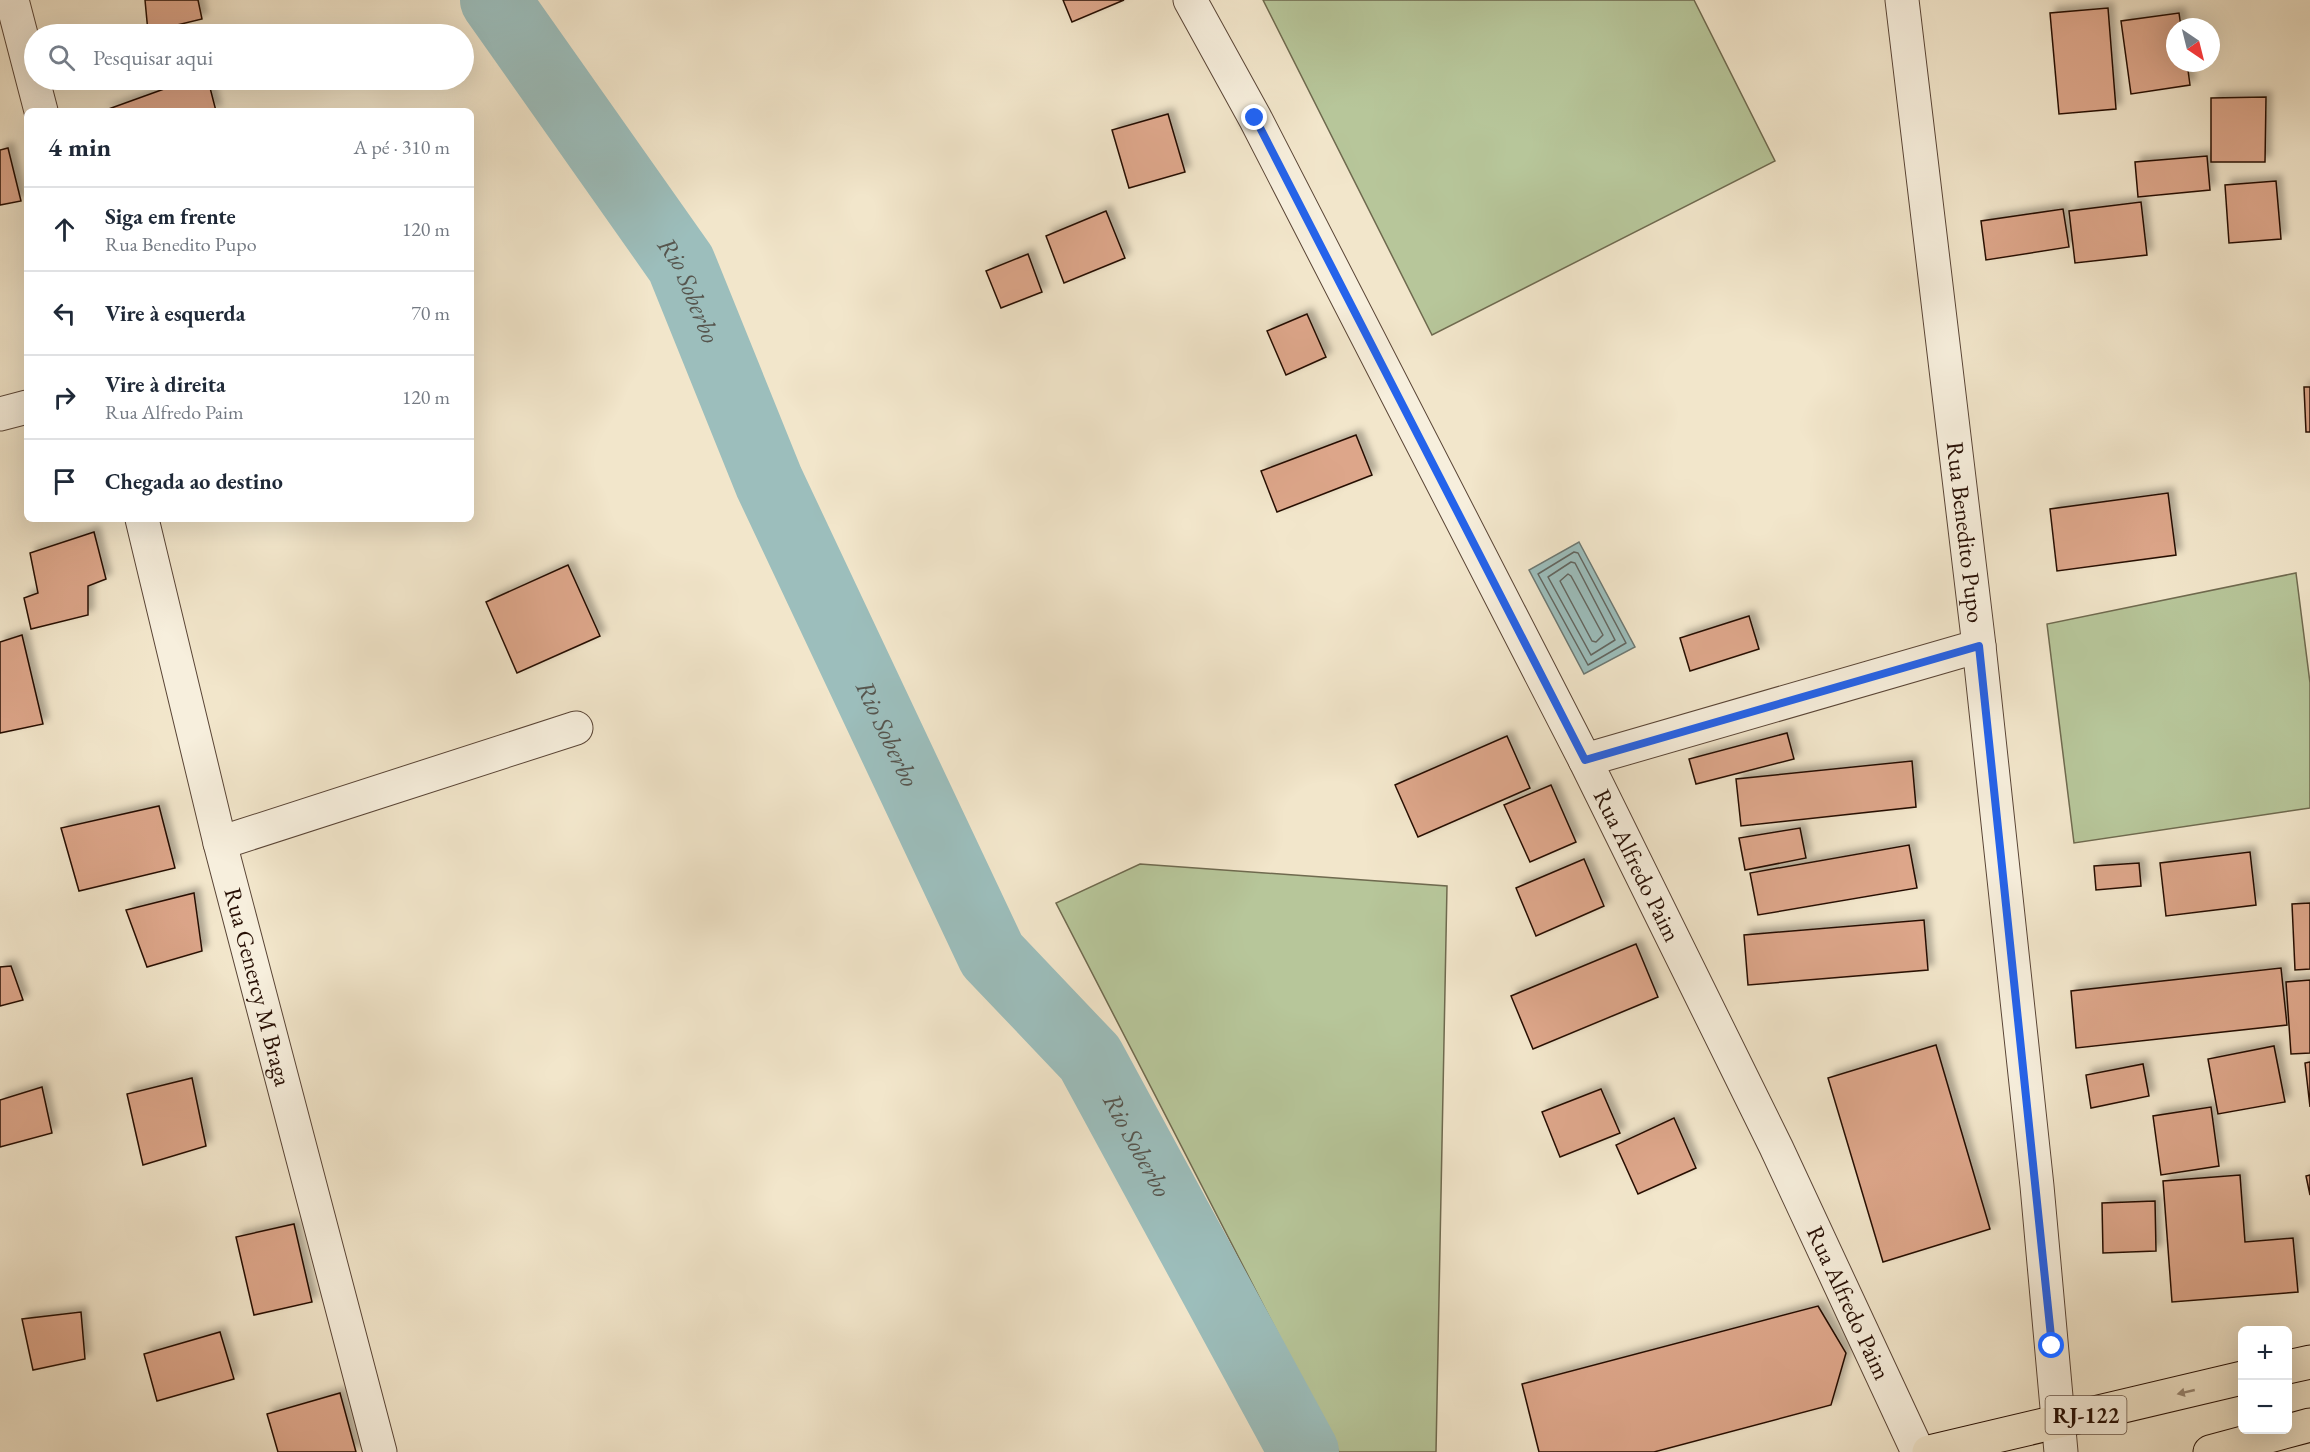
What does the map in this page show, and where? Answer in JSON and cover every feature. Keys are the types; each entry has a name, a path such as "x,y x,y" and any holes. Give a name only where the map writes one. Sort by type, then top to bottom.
{"main road":[{"path":"2292,1366 2310,1362"},
{"name":"RJ-122","path":"1929,1452 2060,1437 2238,1379"},
{"path":"2211,1452 2310,1425"}],"street":[{"path":"12,0 24,46"},
{"name":"Rua Alfredo Paim","path":"1190,0 1260,129 1585,760 1776,1148 1918,1452"},
{"name":"Rua Benedito Pupo","path":"1902,0 1979,646 2060,1437"},
{"path":"36,90 40,108"},
{"path":"0,414 24,408"},
{"name":"Rua Genercy M Braga","path":"143,522 220,843 380,1452"},
{"path":"1585,760 1979,646"},
{"path":"220,843 576,728"}],"green space":[{"path":"1263,0 1694,0 1775,161 1432,335"},
{"path":"2296,573 2310,683 2310,808 2074,843 2047,624"},
{"path":"1140,864 1447,886 1436,1452 1339,1452 1056,903"}],"water":[{"path":"1579,542 1635,647 1584,674 1529,570"}],"building":[{"path":"145,0 198,0 202,19 181,24 147,24"},
{"path":"1063,0 1124,0 1072,22"},
{"path":"2108,8 2116,109 2059,114 2050,13"},
{"path":"2179,13 2180,18 2166,18 2166,72 2188,72 2190,85 2131,94 2121,21"},
{"path":"161,90 211,90 215,108 111,108"},
{"path":"2266,97 2265,162 2211,162 2211,98"},
{"path":"1168,114 1185,172 1129,188 1112,130"},
{"path":"8,148 21,201 0,205 0,150"},
{"path":"2207,156 2210,190 2138,197 2135,162"},
{"path":"2276,181 2281,239 2229,243 2225,185"},
{"path":"2141,202 2147,255 2075,263 2069,211"},
{"path":"2063,209 2069,247 1986,260 1981,221"},
{"path":"1106,211 1125,258 1064,283 1046,236"},
{"path":"1028,254 1042,292 1001,308 986,271"},
{"path":"1307,314 1326,357 1286,375 1267,331"},
{"path":"2304,387 2310,387 2310,432 2306,432"},
{"path":"1356,435 1372,475 1277,512 1261,471"},
{"path":"2168,493 2176,555 2057,571 2050,509"},
{"path":"94,532 106,579 88,586 88,615 31,629 24,598 38,593 30,553"},
{"path":"568,565 600,636 517,673 486,602"},
{"path":"1749,616 1759,649 1690,671 1680,638"},
{"path":"22,635 43,724 0,733 0,642"},
{"path":"1787,733 1794,759 1696,784 1689,759"},
{"path":"1507,736 1530,788 1418,837 1395,785"},
{"path":"1912,761 1916,807 1741,826 1736,779"},
{"path":"1551,785 1576,842 1530,862 1504,805"},
{"path":"159,806 175,868 79,891 61,828"},
{"path":"1800,828 1806,858 1745,870 1739,838"},
{"path":"1909,845 1917,888 1758,915 1750,873"},
{"path":"2250,852 2256,905 2166,916 2160,863"},
{"path":"1584,859 1604,906 1536,936 1516,888"},
{"path":"2139,863 2141,886 2096,890 2094,866"},
{"path":"194,893 202,951 147,967 126,910"},
{"path":"2310,903 2310,969 2295,970 2292,904"},
{"path":"1924,920 1928,970 1748,985 1744,935"},
{"path":"1636,944 1658,997 1533,1049 1511,996"},
{"path":"11,966 23,1000 0,1006 0,967"},
{"path":"2281,968 2287,1025 2076,1048 2071,991"},
{"path":"2310,980 2310,1053 2291,1054 2286,982"},
{"path":"1936,1045 1990,1229 1883,1262 1828,1078"},
{"path":"2274,1046 2285,1102 2218,1114 2208,1059"},
{"path":"2310,1062 2310,1107 2305,1063"},
{"path":"2143,1064 2149,1096 2091,1108 2086,1075"},
{"path":"192,1078 206,1146 143,1165 127,1094"},
{"path":"42,1087 52,1133 0,1147 0,1100"},
{"path":"1601,1089 1620,1133 1560,1157 1542,1112"},
{"path":"2211,1107 2219,1166 2161,1175 2153,1116"},
{"path":"1674,1118 1696,1168 1638,1194 1616,1145"},
{"path":"2240,1175 2245,1242 2293,1238 2298,1292 2172,1302 2163,1181"},
{"path":"2310,1175 2310,1195 2306,1176"},
{"path":"2155,1201 2156,1251 2103,1253 2102,1203"},
{"path":"294,1224 312,1302 254,1315 236,1237"},
{"path":"1818,1306 1846,1353 1831,1405 1654,1452 1539,1452 1522,1384"},
{"path":"81,1312 85,1359 33,1370 22,1319"},
{"path":"220,1332 234,1379 157,1401 144,1354"},
{"path":"340,1393 356,1452 278,1452 267,1414"}],"waterway":[{"name":"Rio Soberbo","path":"495,0 681,264 769,482 992,955 1090,1058 1304,1452"}],"route":[{"path":"1255,118 1585,760 1979,646 2052,1346"}]}
